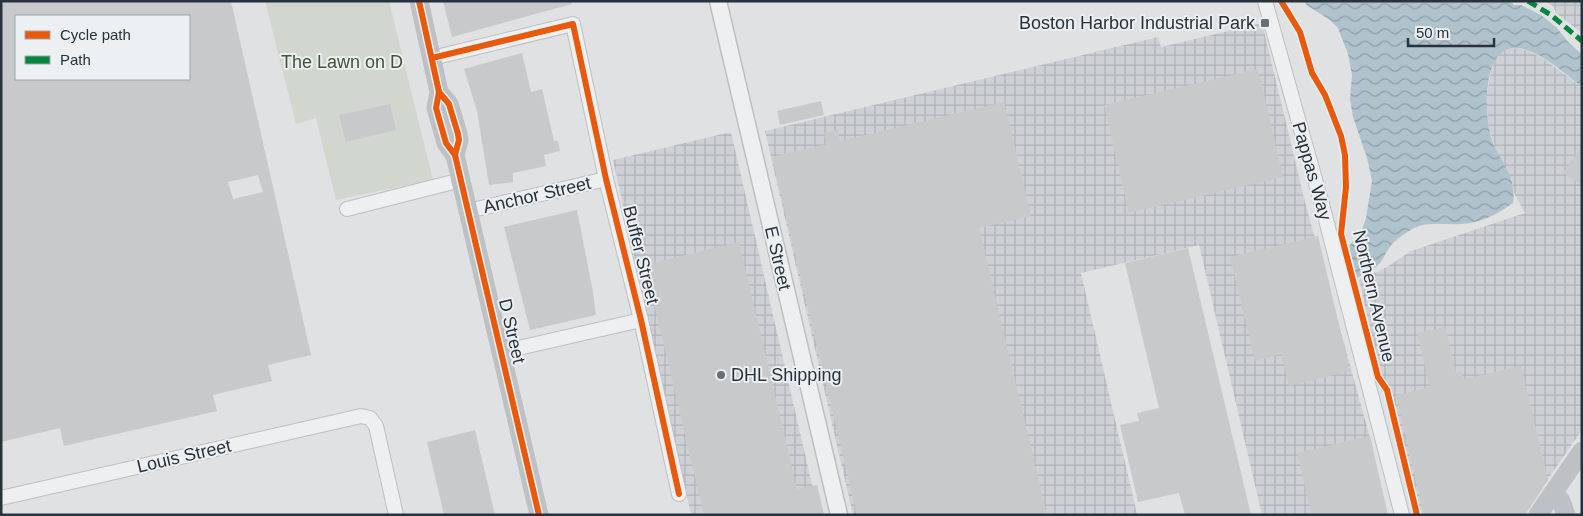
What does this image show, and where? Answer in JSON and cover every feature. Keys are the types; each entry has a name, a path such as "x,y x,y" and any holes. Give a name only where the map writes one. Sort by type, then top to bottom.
{"main road":[{"name":"D Street","path":"419,1 439,92 449,104 458,134 459,140 455,155 539,515"},
{"path":"1538,515 1582,451"},
{"path":"1553,493 1561,500 1566,515"}],"street":[{"name":"E Street","path":"718,1 839,515"},
{"name":"Pappas Way","path":"1265,1 1323,208 1402,515"},
{"name":"Buffer Street","path":"432,58 573,24 606,179 641,320 679,494"},
{"name":"Anchor Street","path":"468,211 606,179"},
{"path":"348,209 461,180"},
{"path":"501,352 641,320"},
{"name":"Louis Street","path":"1,498 354,416 361,416 372,420 376,429 396,515"}],"shaded area":[{"path":"1545,1 1582,1 1582,33 1556,13 1553,6"},
{"path":"1262,23 1305,202 1369,434 1387,515 1262,515 1199,245 1081,273 1137,514 853,515 765,131 1158,37 1161,47"},
{"path":"1517,48 1542,58 1582,87 1582,430 1523,515 1421,515 1391,389 1381,375 1359,280 1387,267 1411,251 1525,213 1514,193 1512,181 1489,130 1487,109 1487,93 1495,60 1500,53"},
{"path":"731,132 819,515 691,515 613,160"}],"green space":[{"name":"The Lawn on D","path":"265,1 389,1 433,180 336,200 316,118 296,124"}],"water":[{"path":"1303,1 1510,1 1514,5 1521,5 1541,15 1556,27 1570,44 1582,54 1582,87 1542,57 1525,49 1506,50 1498,57 1492,67 1487,93 1487,106 1491,138 1512,182 1514,192 1513,203 1495,214 1467,224 1431,224 1414,228 1394,242 1378,265 1357,278 1349,246 1362,230 1366,218 1372,181 1367,158 1353,117 1350,99 1352,75 1348,54 1338,28"}],"building":[{"path":"1,1 231,1 311,355 268,365 272,381 213,395 217,411 64,446 60,428 1,442","holes":["258,175 263,192 233,199 228,182"]},
{"path":"443,1 572,1 572,4 452,37"},
{"path":"522,53 531,92 542,89 554,141 558,141 560,151 544,155 546,166 513,173 513,182 489,185 477,111 464,69"},
{"path":"1258,69 1283,177 1129,213 1104,105"},
{"path":"821,101 824,115 780,125 777,111"},
{"path":"1004,102 1031,216 979,228 1047,515 857,515 772,157 827,144 824,133 838,130 840,141"},
{"path":"390,104 396,130 346,142 339,115"},
{"path":"1582,146 1582,185 1563,173"},
{"path":"577,210 596,315 530,330 504,227"},
{"path":"1318,236 1350,371 1289,386 1281,354 1255,361 1230,257"},
{"name":"DHL Shipping","path":"739,242 797,489 817,485 824,515 704,515 645,265"},
{"path":"1188,248 1251,515 1185,515 1179,493 1138,502 1120,425 1139,421 1137,413 1159,408 1125,263"},
{"path":"1445,327 1456,372 1461,371 1464,379 1521,366 1548,480 1525,515 1424,515 1396,395 1430,387 1417,333"},
{"path":"475,430 495,515 444,515 427,442"},
{"path":"1370,436 1388,515 1312,515 1297,453"}],"marked path":[{"path":"1528,1 1551,15 1582,41"}],"cycle path":[{"path":"419,1 439,92 436,108 446,143 455,155"},
{"name":"Northern Avenue","path":"1281,1 1300,32 1312,73 1325,95 1341,136 1345,155 1346,187 1341,234 1378,377 1387,390 1417,515"},
{"path":"432,58 573,24 606,179 641,320 679,494"},
{"path":"439,92 449,104 458,134 459,140 455,155 539,515"}],"place":[{"name":"Boston Harbor Industrial Park","path":"1265,23"},
{"name":"DHL Shipping","path":"721,375"}]}
